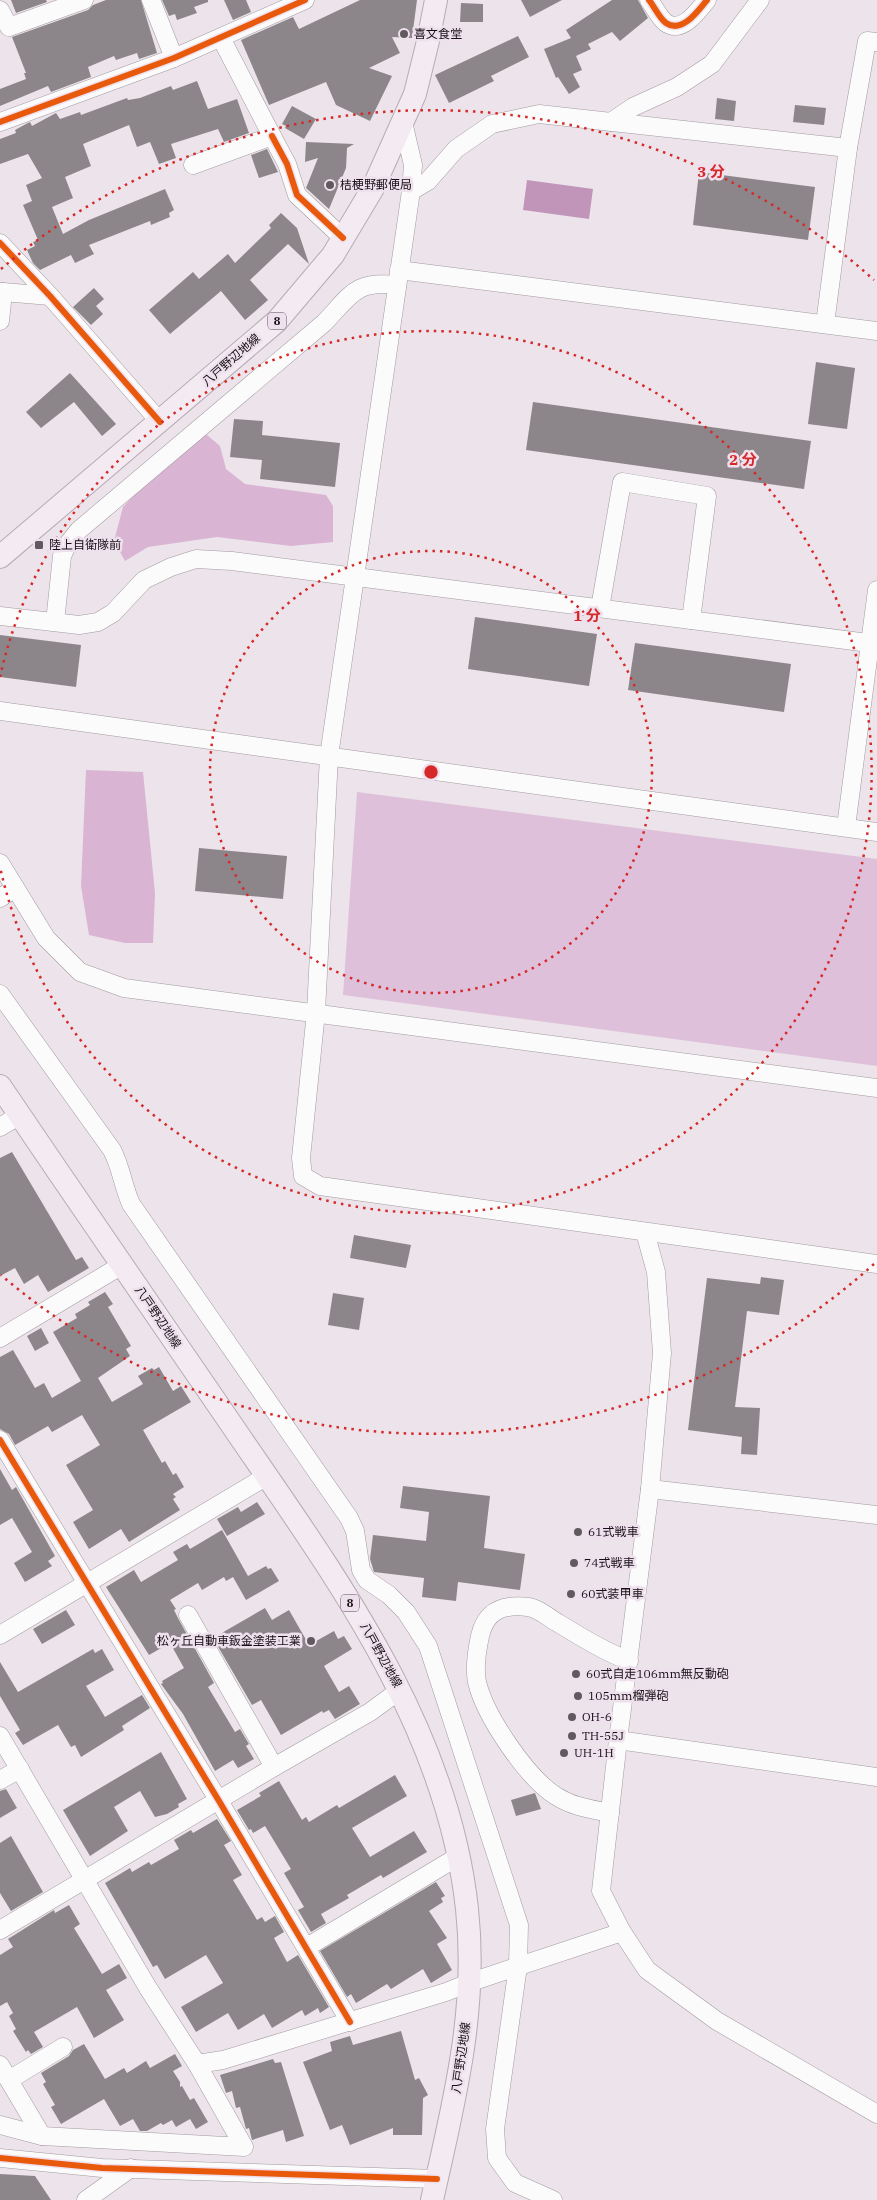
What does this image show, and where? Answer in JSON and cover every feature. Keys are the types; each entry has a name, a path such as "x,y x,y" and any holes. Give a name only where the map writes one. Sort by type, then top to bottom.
{"main road":[{"name":"八戸野辺地線","path":"0,557 277,321 333,256 373,188 403,122 417,85 436,0"},
{"name":"八戸野辺地線","path":"0,1086 267,1476 359,1617 400,1690 442,1791 458,1856 467,1909 471,1982 465,2041 456,2096 434,2190"}],"street":[{"path":"0,10 9,27 84,0"},
{"path":"151,0 174,58"},
{"path":"0,122 174,58 306,0"},
{"path":"649,0 666,22 676,26 689,21 707,0"},
{"path":"611,122 633,107 677,87 712,64 760,0"},
{"path":"221,38 287,164 297,195 343,238"},
{"path":"825,324 848,148 867,41 877,42"},
{"path":"411,192 428,181 456,149 492,124 539,114 848,148"},
{"path":"403,122 412,164 411,192 329,756 316,1012 301,1158 303,1176 320,1186 877,1264"},
{"path":"193,165 272,136"},
{"path":"0,243 50,296 160,422"},
{"path":"55,622 62,556 67,545 79,530 324,323 357,289 369,284 398,277 877,331"},
{"path":"0,321 2,292 50,296"},
{"path":"600,608 622,482 708,496 691,620"},
{"path":"0,616 79,625 98,622 113,613 144,580 171,567 196,560 232,561 873,644"},
{"path":"846,827 873,644 877,590"},
{"path":"0,711 877,832"},
{"path":"0,863 46,938 80,972 124,988 877,1088"},
{"path":"0,898 15,888"},
{"path":"0,994 112,1150 119,1162 125,1191 131,1204 349,1518 355,1530 361,1570 368,1580 406,1612 428,1646 518,1926 518,1966 494,2129 497,2158 515,2183 553,2200"},
{"path":"0,1127 20,1115"},
{"path":"645,1232 656,1272 662,1353 650,1489 618,1740 602,1891 622,1932 647,1970 717,2021 877,2114"},
{"path":"0,1338 122,1264"},
{"path":"0,1440 307,1947 350,2022"},
{"path":"0,1635 267,1476"},
{"path":"650,1489 877,1515"},
{"path":"610,1812 577,1807 555,1796 518,1758 499,1731 486,1705 477,1681 477,1652 483,1626 495,1610 510,1606 531,1607 609,1653 628,1661"},
{"path":"188,1615 274,1767"},
{"path":"0,1930 370,1712 400,1690"},
{"path":"0,1736 86,1879 148,1988 197,2064 244,2147 42,2136 0,2125"},
{"path":"618,1740 877,1777"},
{"path":"0,1780 20,1769"},
{"path":"307,1947 458,1856"},
{"path":"197,2064 223,2060 350,2022 446,1992 622,1932"},
{"path":"42,2136 4,2073 63,2047"},
{"path":"0,2158 62,2165 131,2168 434,2190"},
{"path":"86,2200 131,2168"}],"shaded area":[{"path":"527,180 593,189 589,219 523,210"},
{"path":"206,434 220,446 226,469 245,484 326,495 333,506 333,542 291,546 217,537 148,547 125,561 114,541 123,507 144,485"},
{"path":"86,770 143,772 155,893 153,943 125,943 89,935 81,886"},
{"path":"357,792 877,859 877,1066 343,995"}],"building":[{"path":"11,0 46,0 47,2 16,13"},
{"path":"106,0 141,0 157,53 139,59 137,53 116,60 114,56 88,67 91,77 51,92 48,86 0,106 0,89 26,79 24,73 26,73 12,37 88,10 93,5"},
{"path":"162,0 208,0 208,2 194,7 197,13 177,20 175,14 169,16"},
{"path":"224,0 246,0 251,12 233,20"},
{"path":"360,0 417,0 412,38 392,37 400,53 369,68 392,76 370,121 336,105 326,82 269,105 241,40 293,17 299,29"},
{"path":"521,0 562,0 530,17"},
{"path":"612,0 638,0 648,18 620,41 612,32 588,44 591,49 576,56 582,70 573,74 580,87 569,94 558,77 556,78 544,49 571,38 566,30"},
{"path":"461,3 483,4 483,22 460,22"},
{"path":"518,36 529,57 491,76 494,81 449,103 435,75"},
{"path":"197,81 208,109 237,99 249,133 224,142 218,129 171,144 176,158 159,164 150,142 137,147 129,125 83,144 91,166 65,177 73,198 52,207 63,234 89,220 165,189 174,210 169,213 170,217 151,225 150,221 89,245 94,254 75,263 71,255 40,270 33,263 27,250 35,246 33,242 38,240 23,205 32,201 26,185 42,178 28,154 0,164 0,139 16,133 15,130 30,122 32,126 56,113 60,119 80,112 81,115 127,98 128,100 140,98 171,86 173,90"},
{"path":"717,98 736,101 734,121 715,119"},
{"path":"795,105 826,108 824,125 793,122"},
{"path":"292,106 316,119 304,139 285,128 286,126 282,124"},
{"path":"306,142 354,144 347,148 346,168 329,209 306,188 318,158 305,162"},
{"path":"267,149 278,172 259,178 251,155"},
{"path":"699,172 815,187 808,240 693,225"},
{"path":"281,213 297,228 309,264 288,244 250,280 268,300 245,320 221,291 170,334 149,310 193,272 199,279 228,254 235,263 271,228 269,225"},
{"path":"94,288 104,299 96,306 103,314 91,325 73,307"},
{"path":"816,362 855,368 847,429 808,424"},
{"path":"70,373 116,424 102,436 74,402 41,428 26,412"},
{"path":"533,402 811,441 804,489 526,450"},
{"path":"234,419 263,421 262,435 340,443 335,487 260,479 262,460 230,457"},
{"path":"475,617 597,634 589,686 468,669"},
{"path":"0,635 81,645 76,687 0,677"},
{"path":"635,643 791,664 784,712 628,690"},
{"path":"199,848 287,856 283,899 195,891"},
{"path":"12,1152 76,1260 82,1257 89,1268 48,1292 38,1275 24,1284 15,1268 0,1276 0,1158"},
{"path":"354,1235 411,1245 406,1268 350,1258"},
{"path":"761,1277 784,1280 779,1315 747,1311 735,1407 760,1408 757,1455 741,1454 742,1437 688,1430 707,1278 760,1284"},
{"path":"105,1292 113,1304 108,1307 131,1346 126,1349 130,1356 98,1378 112,1402 143,1384 138,1376 152,1368 154,1370 159,1367 173,1391 181,1386 191,1402 143,1430 162,1463 165,1461 173,1475 176,1473 184,1487 173,1494 176,1497 173,1499 180,1510 129,1542 121,1529 89,1549 73,1522 93,1510 66,1465 100,1445 82,1415 52,1432 48,1426 15,1445 9,1434 0,1429 0,1357 13,1350 35,1388 44,1383 52,1398 81,1381 53,1332 77,1318 75,1314 90,1305 88,1302"},
{"path":"333,1293 364,1298 359,1330 328,1325"},
{"path":"41,1328 49,1343 35,1351 27,1336"},
{"path":"0,1469 12,1490 16,1487 55,1556 48,1561 52,1566 25,1582 14,1563 32,1552 12,1518 0,1525"},
{"path":"403,1486 490,1496 484,1548 525,1554 520,1590 458,1582 456,1601 422,1597 424,1578 374,1572 370,1559 373,1535 426,1541 429,1512 400,1508"},
{"path":"257,1502 265,1514 227,1536 217,1519 238,1507 241,1512"},
{"path":"222,1530 248,1576 266,1566 268,1569 271,1568 279,1581 246,1600 233,1577 226,1581 224,1577 202,1590 198,1583 170,1600 214,1683 208,1687 235,1732 240,1729 249,1744 246,1746 254,1759 238,1768 233,1760 215,1771 183,1714 161,1684 163,1683 162,1681 184,1668 170,1643 149,1655 106,1587 134,1570 141,1582 178,1560 173,1552 187,1544 190,1549"},
{"path":"265,1608 272,1620 289,1610 309,1645 334,1631 338,1639 344,1636 352,1649 324,1666 339,1692 349,1686 360,1704 335,1719 329,1710 323,1713 322,1711 281,1735 261,1700 252,1705 213,1638"},
{"path":"66,1610 75,1625 42,1644 33,1629"},
{"path":"93,1649 95,1653 102,1649 114,1670 86,1686 105,1717 142,1695 150,1708 122,1726 124,1730 81,1757 75,1745 71,1747 58,1725 23,1745 15,1733 20,1730 0,1696 0,1662 18,1692"},
{"path":"161,1752 187,1799 178,1804 179,1807 167,1814 155,1817 140,1791 114,1807 128,1831 90,1856 63,1810"},
{"path":"395,1775 407,1796 352,1828 370,1857 414,1831 427,1852 383,1878 381,1875 347,1895 349,1898 321,1914 326,1923 311,1932 298,1910 304,1907 284,1873 291,1869 265,1826 253,1833 251,1829 249,1830 237,1810 261,1796 259,1793 279,1781 302,1820 306,1817 309,1822 337,1805 339,1808"},
{"path":"6,1789 17,1808 0,1818 0,1791"},
{"path":"535,1793 541,1809 516,1816 511,1800"},
{"path":"217,1819 231,1841 224,1845 242,1875 233,1880 257,1920 262,1917 265,1922 275,1916 284,1932 274,1938 287,1962 298,1955 329,2007 320,2013 318,2008 305,2016 302,2010 272,2028 264,2014 238,2030 228,2013 196,2032 181,2007 223,1983 206,1955 165,1979 157,1965 153,1967 105,1883 130,1868 132,1872 149,1862 151,1865 179,1849 174,1840 191,1830 193,1833"},
{"path":"11,1836 43,1892 11,1911 0,1893 0,1843"},
{"path":"436,1882 445,1896 441,1898 443,1902 429,1911 447,1938 437,1944 452,1970 431,1983 423,1969 391,1989 387,1984 356,2003 351,1994 347,1997 320,1951"},
{"path":"69,1905 80,1924 74,1928 102,1974 119,1964 127,1978 106,1990 124,2020 94,2038 77,2007 34,2032 43,2047 31,2054 28,2050 26,2052 13,2031 16,2029 9,2016 13,2013 7,2002 0,2006 0,1955 13,1947 8,1939 54,1910 55,1913"},
{"path":"401,2031 415,2080 419,2078 428,2095 423,2098 422,2135 393,2135 393,2128 350,2145 342,2125 330,2130 303,2062 332,2051 330,2042 350,2036 353,2045"},
{"path":"84,2044 105,2079 124,2068 127,2073 146,2061 150,2068 175,2054 182,2066 173,2071 180,2082 180,2087 182,2086 190,2100 194,2098 208,2122 196,2129 190,2119 176,2127 172,2120 163,2125 161,2123 147,2131 140,2131 133,2119 120,2126 104,2099 61,2124 51,2107 55,2105 43,2084 46,2082 41,2073 69,2056 73,2050"},
{"path":"273,2059 275,2063 281,2062 304,2136 286,2142 283,2130 252,2140 249,2128 246,2129 240,2107 236,2108 232,2091 226,2093 220,2075"},
{"path":"0,2174 35,2176 51,2200 0,2200"}],"cycle path":[{"path":"0,122 174,58 305,0"},
{"path":"649,0 663,21 672,26 678,26 689,20 707,0"},
{"path":"272,136 287,164 297,195 343,238"},
{"path":"0,243 50,296 160,422"},
{"path":"0,1440 219,1801 350,2022"},
{"path":"0,2158 102,2168 437,2179"}],"place":[{"name":"喜文食堂","path":"404,34"},
{"name":"桔梗野郵便局","path":"330,185"},
{"name":"陸上自衛隊前","path":"39,545"},
{"name":"61式戦車","path":"578,1532"},
{"name":"74式戦車","path":"574,1563"},
{"name":"60式装甲車","path":"571,1594"},
{"name":"松ヶ丘自動車鈑金塗装工業","path":"311,1641"},
{"name":"60式自走106mm無反動砲","path":"576,1674"},
{"name":"105mm榴弾砲","path":"578,1696"},
{"name":"OH-6","path":"572,1717"},
{"name":"TH-55J","path":"572,1736"},
{"name":"UH-1H","path":"564,1753"}]}
